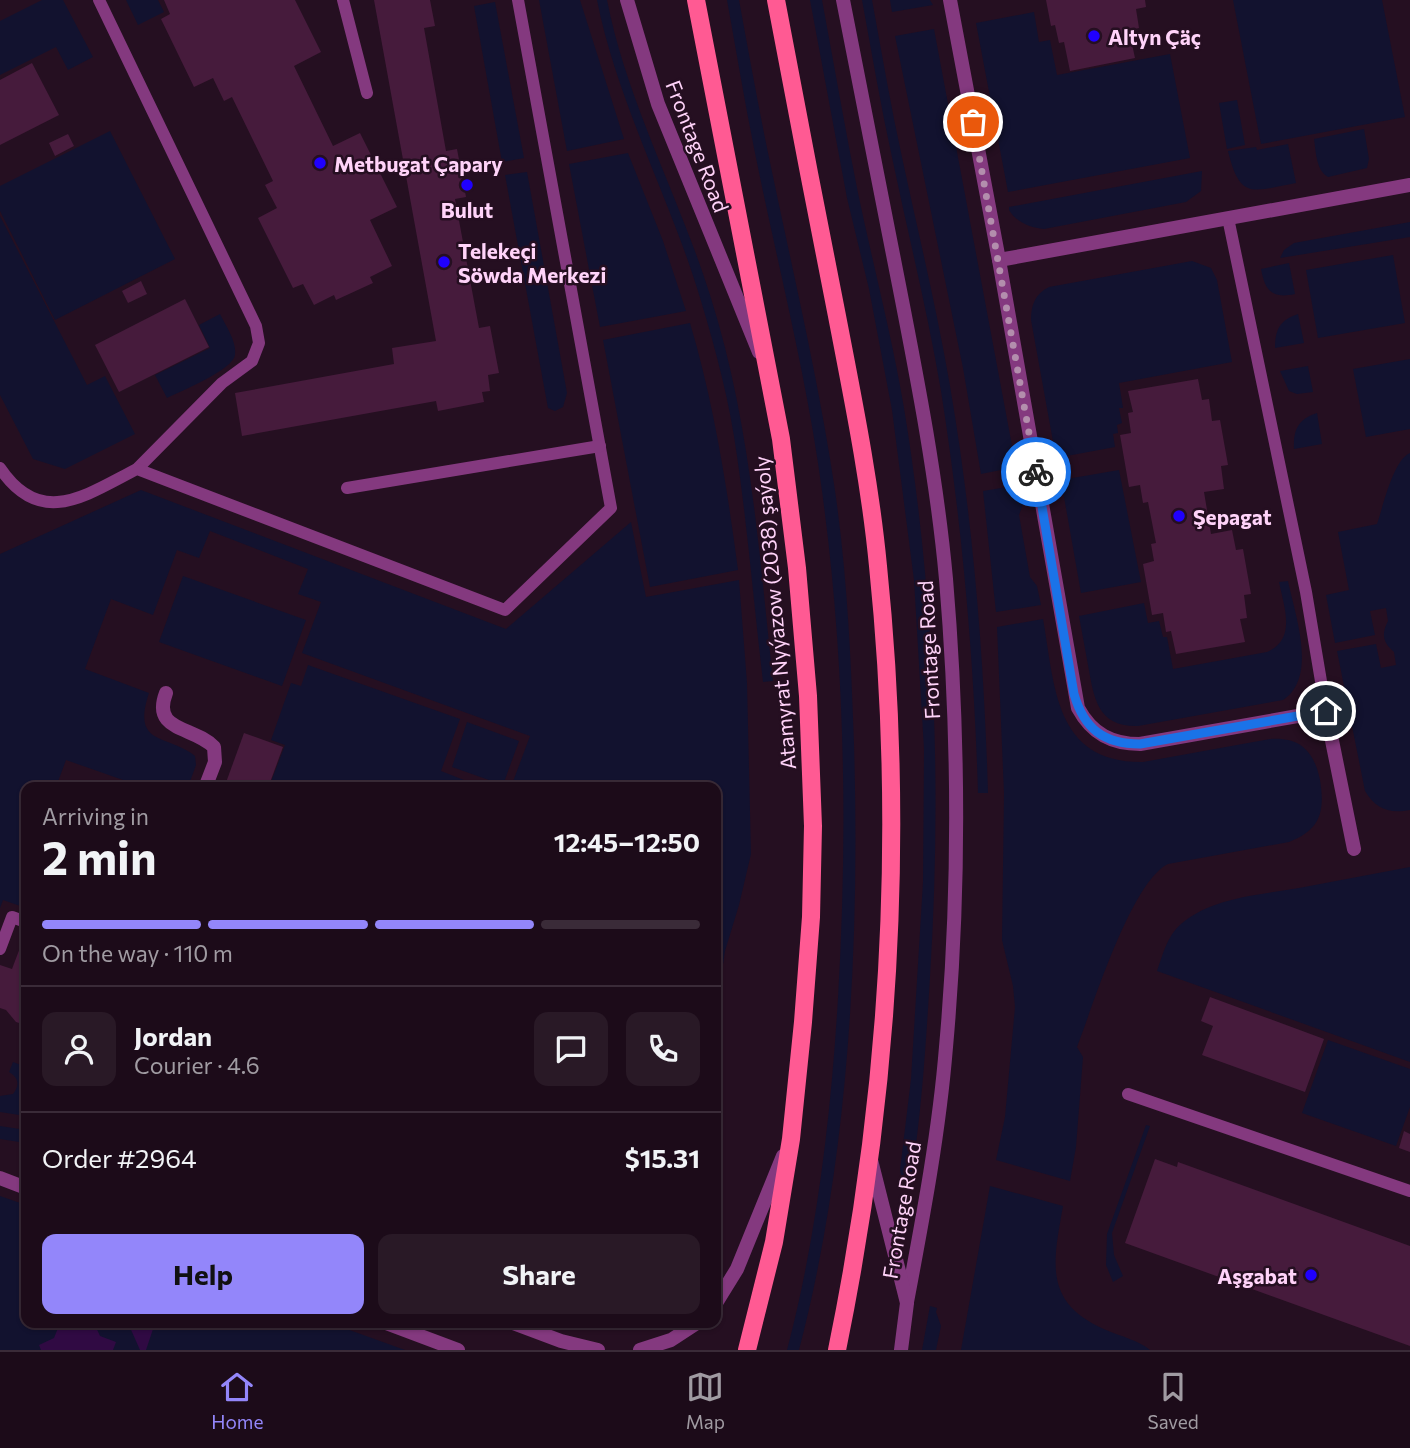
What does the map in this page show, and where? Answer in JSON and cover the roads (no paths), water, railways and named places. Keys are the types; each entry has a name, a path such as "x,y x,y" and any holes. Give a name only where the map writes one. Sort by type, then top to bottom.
{"main road":[{"name":"Atamyrat Nyýazow (2038) şaýoly","path":"696,0 781,439 797,568 808,696 813,826 808,956 791,1139 774,1242 747,1350"},
{"path":"776,0 858,426 878,564 889,695 891,918 883,1032 870,1154 855,1257 837,1350"}],"street":[{"name":"Frontage Road","path":"627,0 658,104 770,381"},
{"name":"Frontage Road","path":"843,0 922,405 945,576 953,692 956,836 946,1048 931,1176 906,1303"},
{"path":"950,0 999,260 1074,694 1084,720 1093,729 1115,742 1140,744 1326,711 1354,849"},
{"path":"999,260 1410,185"},
{"path":"166,693 163,716 169,722 201,736 214,747 215,762 207,782"},
{"path":"721,1295 737,1269 791,1139"},
{"path":"870,1154 906,1303 901,1350"},
{"path":"0,1178 21,1186"},
{"path":"399,1328 458,1350"},
{"path":"526,1328 561,1341 598,1350"},
{"path":"640,1350 671,1340 690,1328"}],"lane":[{"path":"0,468 11,484 30,499 52,502 76,500 137,469 222,383 252,361 259,344 256,326 99,0"},
{"path":"343,0 367,93"},
{"path":"137,469 505,610 611,508 518,0"},
{"path":"1228,218 1303,579 1326,711"},
{"path":"347,488 600,446"},
{"path":"0,949 12,917 21,920"},
{"path":"1128,1094 1410,1191"}],"place":[{"name":"Altyn Çäç","path":"1094,36"},
{"name":"Metbugat Çapary","path":"320,163"},
{"name":"Bulut","path":"467,185"},
{"name":"Telekeçi Söwda Merkezi","path":"444,262"},
{"name":"Şepagat","path":"1179,516"},
{"name":"Aşgabat","path":"1311,1275"}]}
